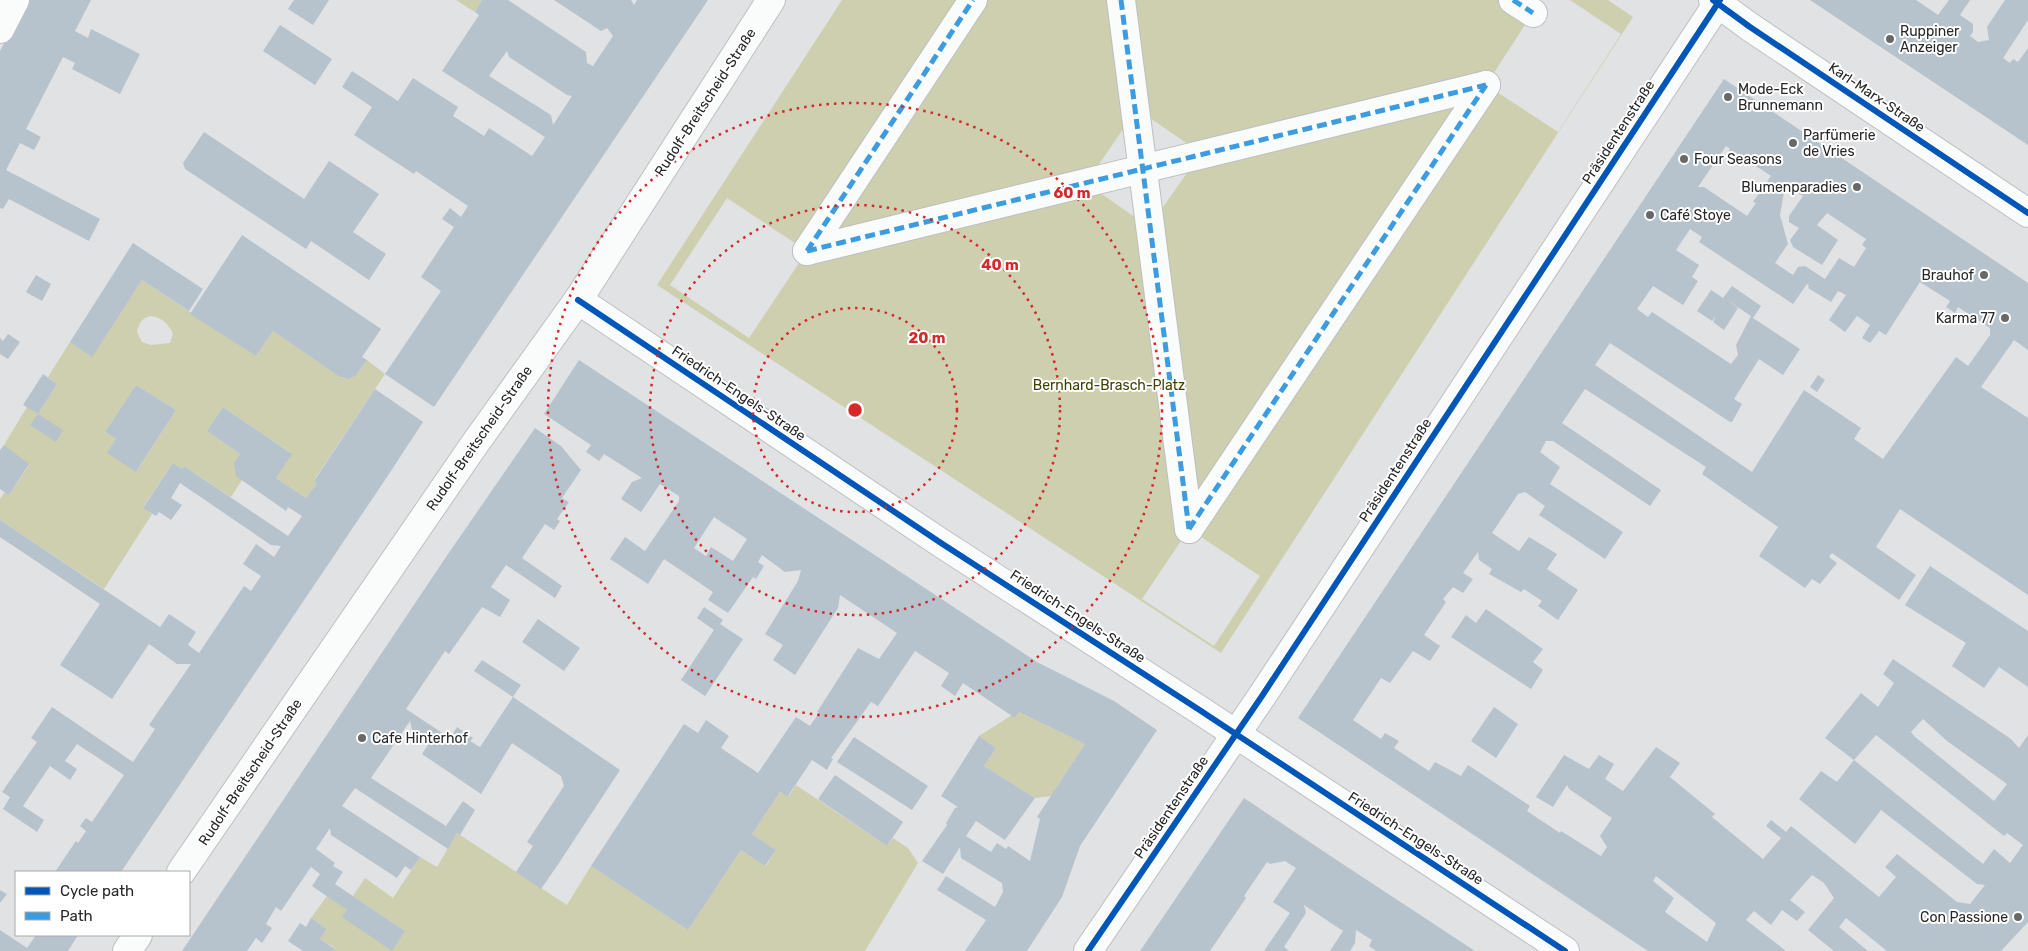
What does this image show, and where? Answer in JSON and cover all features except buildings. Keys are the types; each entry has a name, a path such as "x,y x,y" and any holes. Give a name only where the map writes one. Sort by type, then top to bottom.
{"street":[{"path":"0,29 15,0"},
{"name":"Rudolf-Breitscheid-Straße","path":"182,871 474,445 578,300 771,0"},
{"path":"973,0 807,251 1142,169 1486,85 1189,529 1142,169 1121,0"},
{"name":"Karl-Marx-Straße","path":"1717,1 1750,28 2028,213"},
{"name":"Präsidentenstraße","path":"1088,951 1235,734 1717,1"},
{"name":"Friedrich-Engels-Straße","path":"578,300 941,543 1565,951"},
{"path":"127,951 137,936"}],"green space":[{"path":"456,0 482,0 475,12"},
{"name":"Bernhard-Brasch-Platz","path":"842,0 1541,0 1486,85 1558,132 1621,34 1570,0 1608,0 1633,17 1221,653 657,285","holes":["1137,109 1201,153 1149,227 1086,183","727,198 807,251 749,338 670,285","1189,529 1260,576 1214,646 1142,599"]},
{"path":"142,280 256,356 273,331 342,378 354,376 367,360 385,374 314,480 317,483 306,498 276,478 291,453 223,407 207,431 240,454 242,480 231,497 184,466 182,469 173,463 143,507 152,514 104,589 0,520 0,499 5,492 9,495 29,465 4,445 27,407 38,414 57,384 48,377 70,342 92,356","holes":["150,316 161,319 169,326 173,333 170,343 151,345 142,342 137,332 142,320","136,385 176,410 137,471 108,453 116,439 105,432"]},
{"path":"1019,712 1085,744 1051,796 1035,798 984,766 996,748 979,736 1012,715 1015,718"},
{"path":"796,785 887,846 893,838 908,848 918,863 865,951 333,951 335,948 320,939 327,929 311,918 327,896 347,910 392,950 405,931 353,896 365,878 393,898 420,857 437,867 457,833 567,905 591,866 688,930 741,850 766,866 776,850 752,834 780,792 789,796"}],"marked path":[{"path":"807,251 973,0"},
{"path":"1121,0 1189,529"},
{"path":"1513,0 1533,13"},
{"path":"807,251 1486,85"},
{"path":"1189,529 1486,85"}],"cycle path":[{"path":"1713,0 1750,27 2028,213"},
{"path":"1088,951 1262,696 1720,0"},
{"path":"578,300 941,543 1198,709 1565,951"}],"place":[{"name":"Ruppiner Anzeiger","path":"1890,39"},
{"name":"Mode-Eck Brunnemann","path":"1728,97"},
{"name":"Parfümerie de Vries","path":"1793,143"},
{"name":"Four Seasons","path":"1684,159"},
{"name":"Blumenparadies","path":"1857,187"},
{"name":"Café Stoye","path":"1650,215"},
{"name":"Brauhof","path":"1984,275"},
{"name":"Karma 77","path":"2005,318"},
{"name":"Cafe Hinterhof","path":"362,738"},
{"name":"Con Passione","path":"2018,917"}]}
